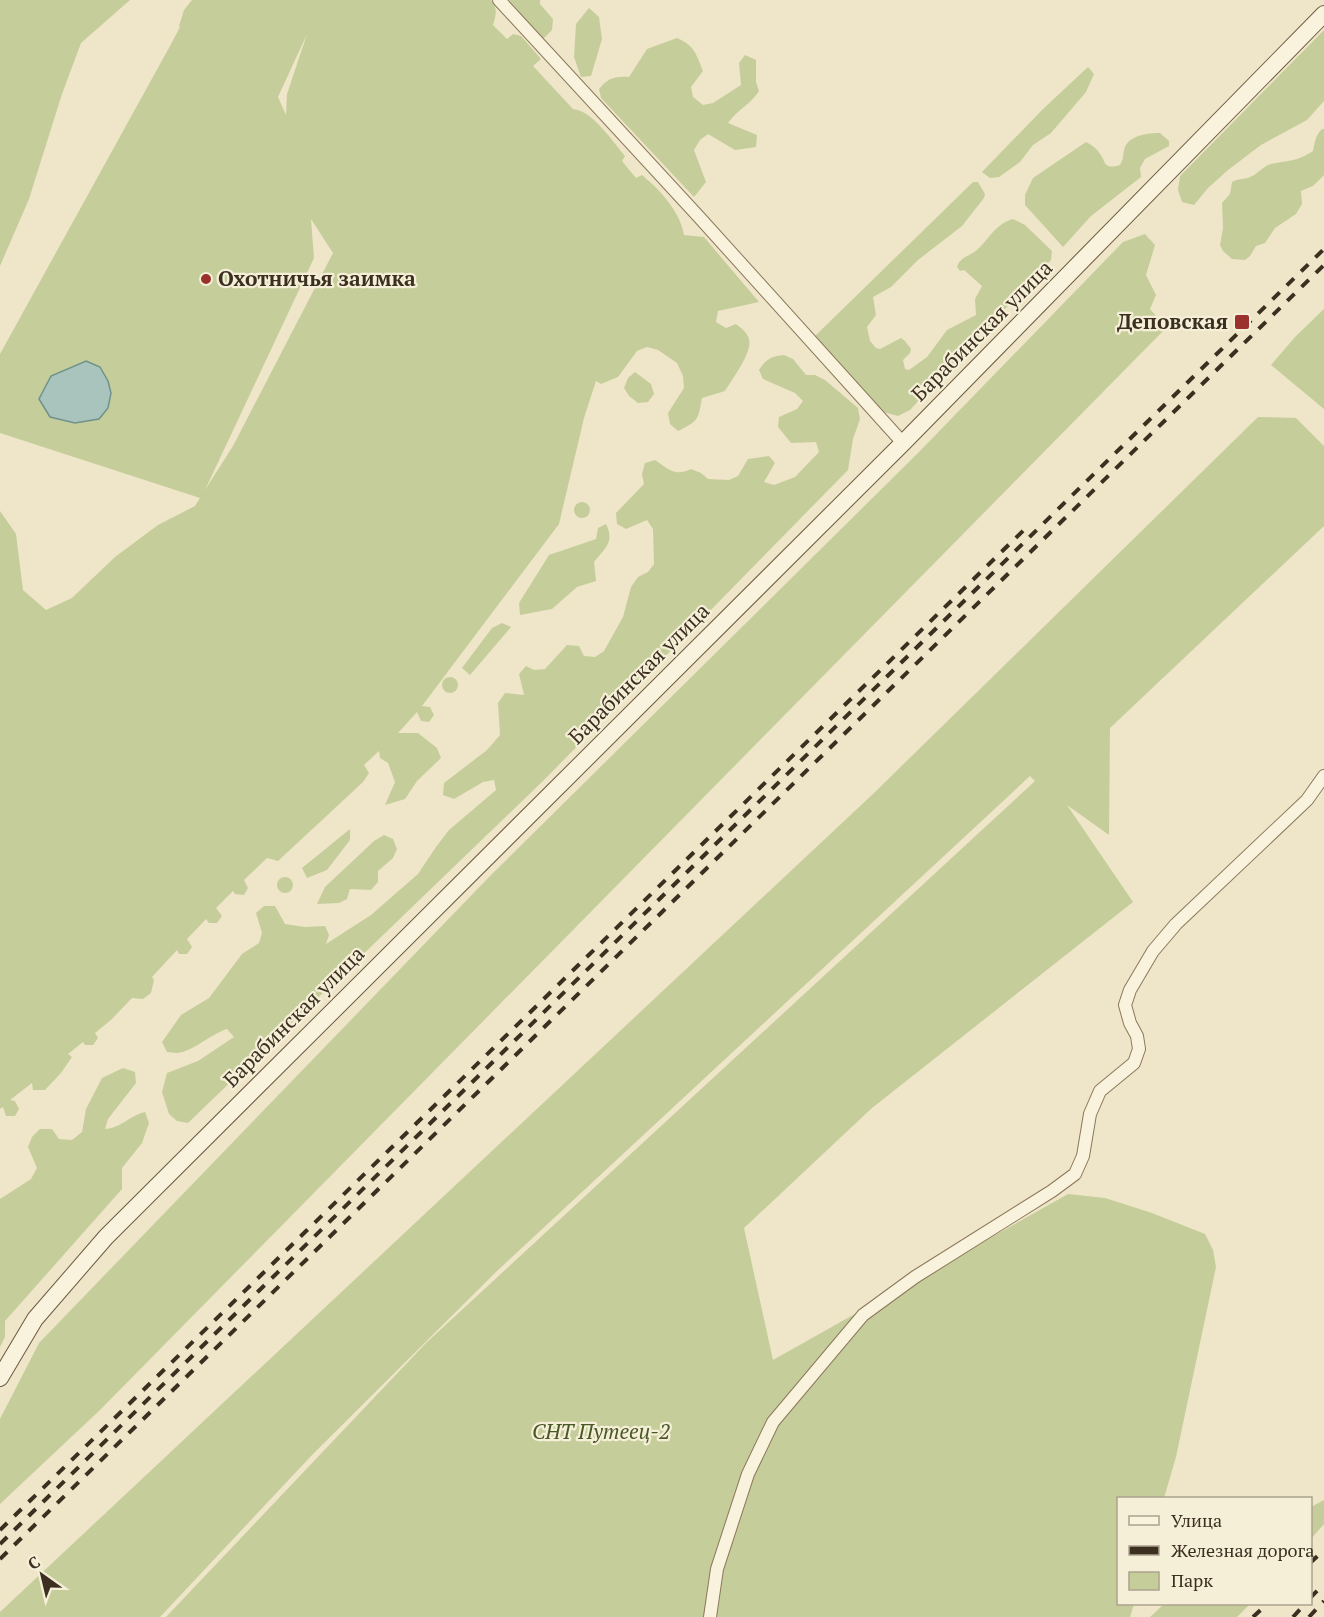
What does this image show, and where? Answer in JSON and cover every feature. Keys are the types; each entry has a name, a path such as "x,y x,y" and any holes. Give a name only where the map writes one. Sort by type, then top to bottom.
{"main road":[{"name":"Барабинская улица","path":"0,1378 35,1319 106,1237 903,443 1324,15"}],"street":[{"path":"499,0 903,443"},
{"path":"710,1617 717,1569 748,1474 773,1422 863,1315 915,1277 1076,1174 1083,1156 1090,1114 1100,1091 1134,1063 1139,1049 1137,1036 1130,1023 1125,1005 1130,990 1153,951 1176,924 1307,800 1324,776"}],"green space":[{"path":"0,0 130,0 81,43 62,94 29,199 0,266"},
{"path":"192,0 491,0 496,12 493,25 507,39 513,34 521,36 541,59 533,66 573,109 588,115 602,128 625,156 622,161 636,178 642,175 656,187 674,209 684,235 704,237 759,302 718,311 716,322 726,328 736,324 746,332 749,339 748,351 725,391 702,398 700,411 694,422 678,431 670,424 668,413 684,388 683,376 677,363 658,350 647,347 637,351 618,377 601,384 596,381 584,418 559,524 422,706 430,707 434,715 429,722 421,721 417,712 398,733 418,733 437,748 441,758 417,781 405,799 385,805 395,782 388,763 380,758 379,751 364,765 369,773 363,782 278,861 267,858 244,880 248,888 244,895 235,894 233,891 216,908 222,916 217,923 209,923 206,919 187,939 192,947 187,954 179,954 177,950 152,977 154,980 151,993 143,999 132,998 95,1033 98,1038 93,1045 85,1045 83,1042 68,1054 72,1057 45,1090 33,1090 32,1083 10,1100 15,1101 19,1109 15,1116 6,1116 3,1107 0,1109 0,511 16,534 23,590 46,610 72,598 115,557 158,525 195,506 200,498 0,433 0,354 170,46 180,27 184,10","holes":["307,34 287,94 286,115 278,97","311,219 333,253 233,446 205,490 314,258"]},
{"path":"509,0 540,0 540,4 553,19 552,30 543,39"},
{"path":"589,8 599,17 602,39 591,76 581,77 574,57 576,24"},
{"path":"1324,30 1324,101 1307,120 1261,145 1228,170 1208,188 1194,205 1182,202 1178,190 1180,176"},
{"path":"677,38 691,47 703,71 691,87 693,97 703,105 713,103 741,85 739,63 745,55 756,60 756,82 759,91 728,123 757,135 756,147 735,150 708,134 700,140 694,150 706,182 694,197 601,98 599,89 612,78 629,77 647,49"},
{"path":"1088,67 1094,74 1086,92 1051,133 1033,145 1020,162 999,177 990,178 982,172 1043,109"},
{"path":"1324,129 1324,175 1313,186 1301,191 1302,204 1296,214 1275,228 1265,243 1256,246 1245,260 1232,259 1220,245 1223,228 1222,203 1230,194 1232,182 1253,176 1268,165 1307,155 1313,151"},
{"path":"1160,133 1169,141 1169,146 1145,159 1140,168 1141,177 1091,216 1063,247 1025,205 1025,195 1033,178 1086,142 1097,150 1108,166 1114,166 1120,165 1127,143 1135,137"},
{"path":"973,182 978,182 985,194 984,198 962,226 918,260 891,287 873,297 876,315 867,327 870,341 876,348 880,349 901,338 911,349 903,360 905,369 909,370 927,357 947,330 976,315 975,299 982,286 964,270 960,271 957,267 1007,221 1013,219 1025,225 1052,251 1051,260 910,410 898,416 883,412 814,337"},
{"path":"1145,234 1155,245 1146,275 1156,295 1150,309 1166,328 100,1410 0,1504 0,1419 39,1343 489,877 918,453 1123,242"},
{"path":"1324,309 1324,409 1271,365 1295,337"},
{"path":"784,355 793,359 806,375 815,375 825,380 858,408 860,419 853,439 848,470 545,779 188,1123 177,1121 169,1114 162,1092 167,1073 198,1061 234,1037 227,1029 189,1050 177,1053 167,1052 162,1042 181,1015 209,998 242,954 259,943 262,933 256,913 264,906 275,906 285,924 305,927 325,926 329,935 326,944 371,915 418,874 449,830 496,790 494,780 483,782 454,799 443,795 444,783 487,750 500,735 498,703 505,693 524,695 519,674 526,666 534,670 545,669 567,645 579,646 584,656 595,657 604,651 623,617 631,587 638,577 648,572 654,564 653,529 647,520 626,529 617,524 616,513 644,484 642,474 645,463 655,460 676,472 691,469 708,479 729,480 738,476 748,459 769,456 775,463 764,482 774,485 795,477 819,452 816,442 791,443 778,427 779,417 797,409 803,401 795,393 763,379 759,370 770,359"},
{"path":"635,372 651,384 654,394 648,402 638,403 629,396 624,388 628,378"},
{"name":"СНТ Путеец-2","path":"1258,417 1296,418 1324,446 1324,526 1110,728 1109,835 1067,805 1133,902 872,1108 744,1228 773,1360 1068,1194 1105,1198 1152,1213 1205,1234 1213,1250 1216,1267 1176,1457 1164,1497 1117,1497 1117,1605 1134,1605 1130,1617 166,1617 426,1343 1035,781 1030,776 497,1271 313,1454 160,1617 0,1617 0,1612 874,793"},
{"path":"582,502 590,510 582,518 574,510"},
{"path":"606,524 609,530 609,540 594,562 596,581 577,587 552,609 520,615 519,603 549,555 596,539 598,528"},
{"path":"502,623 511,627 470,675 462,668 492,628"},
{"path":"450,677 458,685 450,693 442,685"},
{"path":"350,829 350,840 327,870 307,878 302,868"},
{"path":"384,835 393,839 397,849 393,858 378,871 378,882 371,890 350,889 347,899 339,903 317,904 325,887 374,841"},
{"path":"285,877 293,885 285,893 277,885"},
{"path":"123,1068 135,1072 136,1083 108,1119 105,1129 145,1112 149,1123 142,1143 122,1168 122,1189 5,1321 5,1337 0,1347 0,1199 31,1179 37,1168 28,1147 32,1137 40,1129 52,1129 59,1139 72,1140 82,1132 86,1109 102,1078"},
{"path":"1324,1500 1324,1524 1312,1538 1312,1506"},
{"path":"1163,1605 1249,1605 1237,1617 1150,1617"}],"water":[{"path":"86,361 100,367 108,381 111,393 108,408 99,419 75,423 50,417 39,399 51,376"}],"railway":[{"path":"0,1544 1324,249"},
{"path":"0,1559 1324,265"},
{"path":"0,1530 1030,524"},
{"path":"1312,1561 1324,1550"},
{"path":"1312,1596 1324,1584"},
{"path":"1309,1617 1324,1601"},
{"path":"1253,1617 1266,1605"},
{"path":"1293,1617 1304,1605"}],"place":[{"name":"Охотничья заимка","path":"206,279"},
{"name":"Деповская","path":"1242,322"}]}
